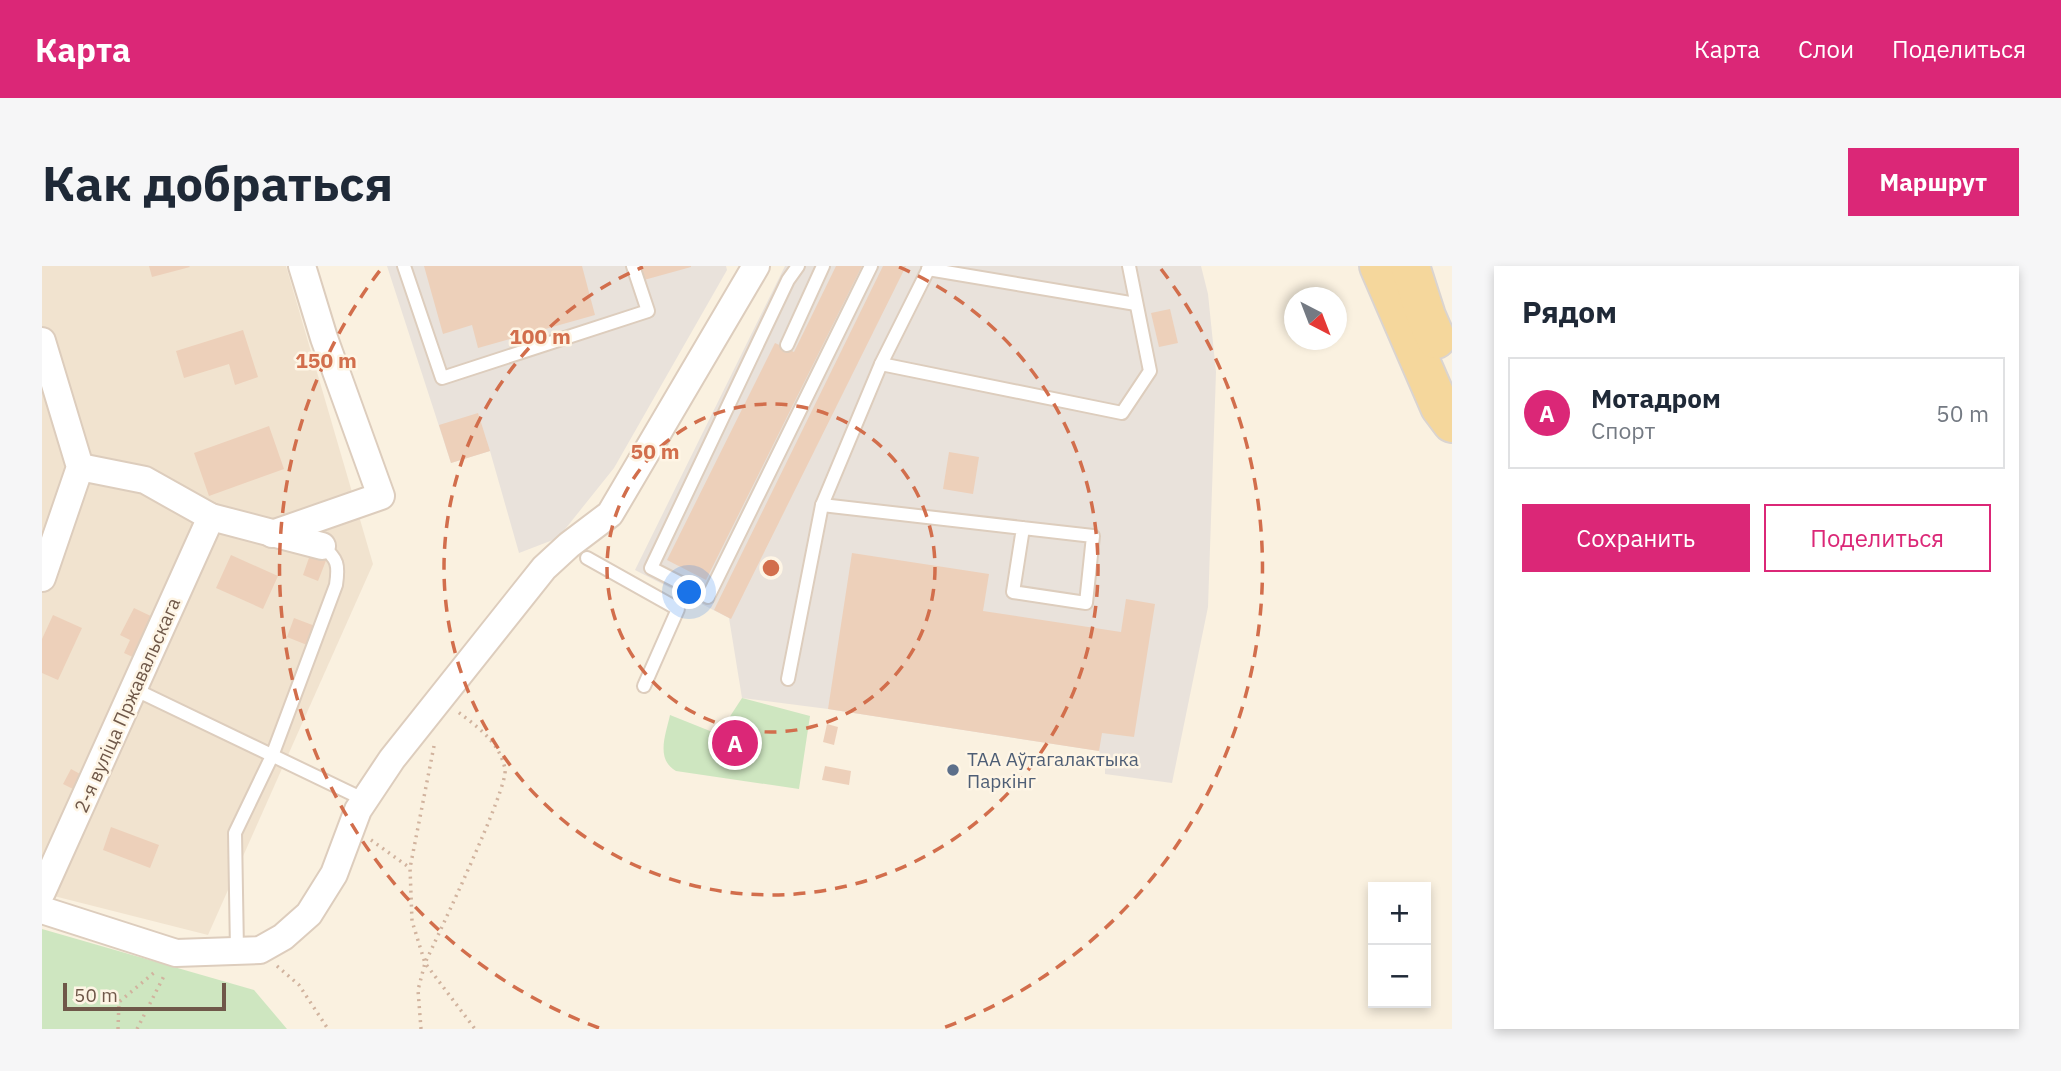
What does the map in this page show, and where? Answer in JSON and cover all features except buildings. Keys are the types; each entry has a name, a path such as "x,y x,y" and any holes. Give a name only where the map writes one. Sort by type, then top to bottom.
{"main road":[{"path":"1379,266 1440,407 1452,423"},
{"path":"1410,266 1426,316 1452,377"}],"street":[{"path":"272,534 381,496 324,338 302,266"},
{"path":"42,910 176,953 249,951 283,937 309,914 334,874 358,810 392,759 544,568 610,514 756,266"},
{"path":"42,341 80,467 42,578"},
{"path":"80,467 145,480 211,517 322,547"},
{"name":"2-я вуліца Пржавальскага","path":"42,892 211,517"}],"lane":[{"path":"404,266 442,378 648,311 633,266"},
{"path":"798,266 788,280 651,568 708,597 871,266"},
{"path":"787,345 823,266"},
{"path":"881,363 1122,413 1150,371 1129,266"},
{"path":"788,679 822,505 881,363 929,267 1136,304"},
{"path":"822,505 1093,536 1086,603 1013,592 1023,528"},
{"path":"249,951 235,833 272,756 336,585 336,562 322,547"},
{"path":"587,558 678,610 644,687"},
{"path":"134,689 365,800"}],"path":[{"path":"421,1029 418,990 425,963 498,800 506,771 495,743 440,698"},
{"path":"435,743 410,867 412,921 425,963 475,1029"},
{"path":"352,827 410,867"},
{"path":"249,951 299,985 328,1029"},
{"path":"118,1029 119,1002 176,953"},
{"path":"136,1029 176,953"}],"shaded area":[{"path":"42,266 286,266 373,564 208,935 42,893"},
{"path":"387,266 726,266 727,270 614,468 558,538 519,553 490,451 451,463"},
{"path":"785,266 1201,266 1208,294 1216,372 1208,607 1172,783 1105,774 1099,751 742,698 729,618 635,570"}],"green space":[{"path":"742,698 810,716 799,789 676,771 666,760 664,746 670,715 715,733 727,721"},
{"path":"42,929 254,990 287,1029 42,1029"}],"place":[{"name":"Мотадром","path":"735,743"},
{"name":"ТАА Аўтагалактыка Паркінг","path":"953,770"}]}
